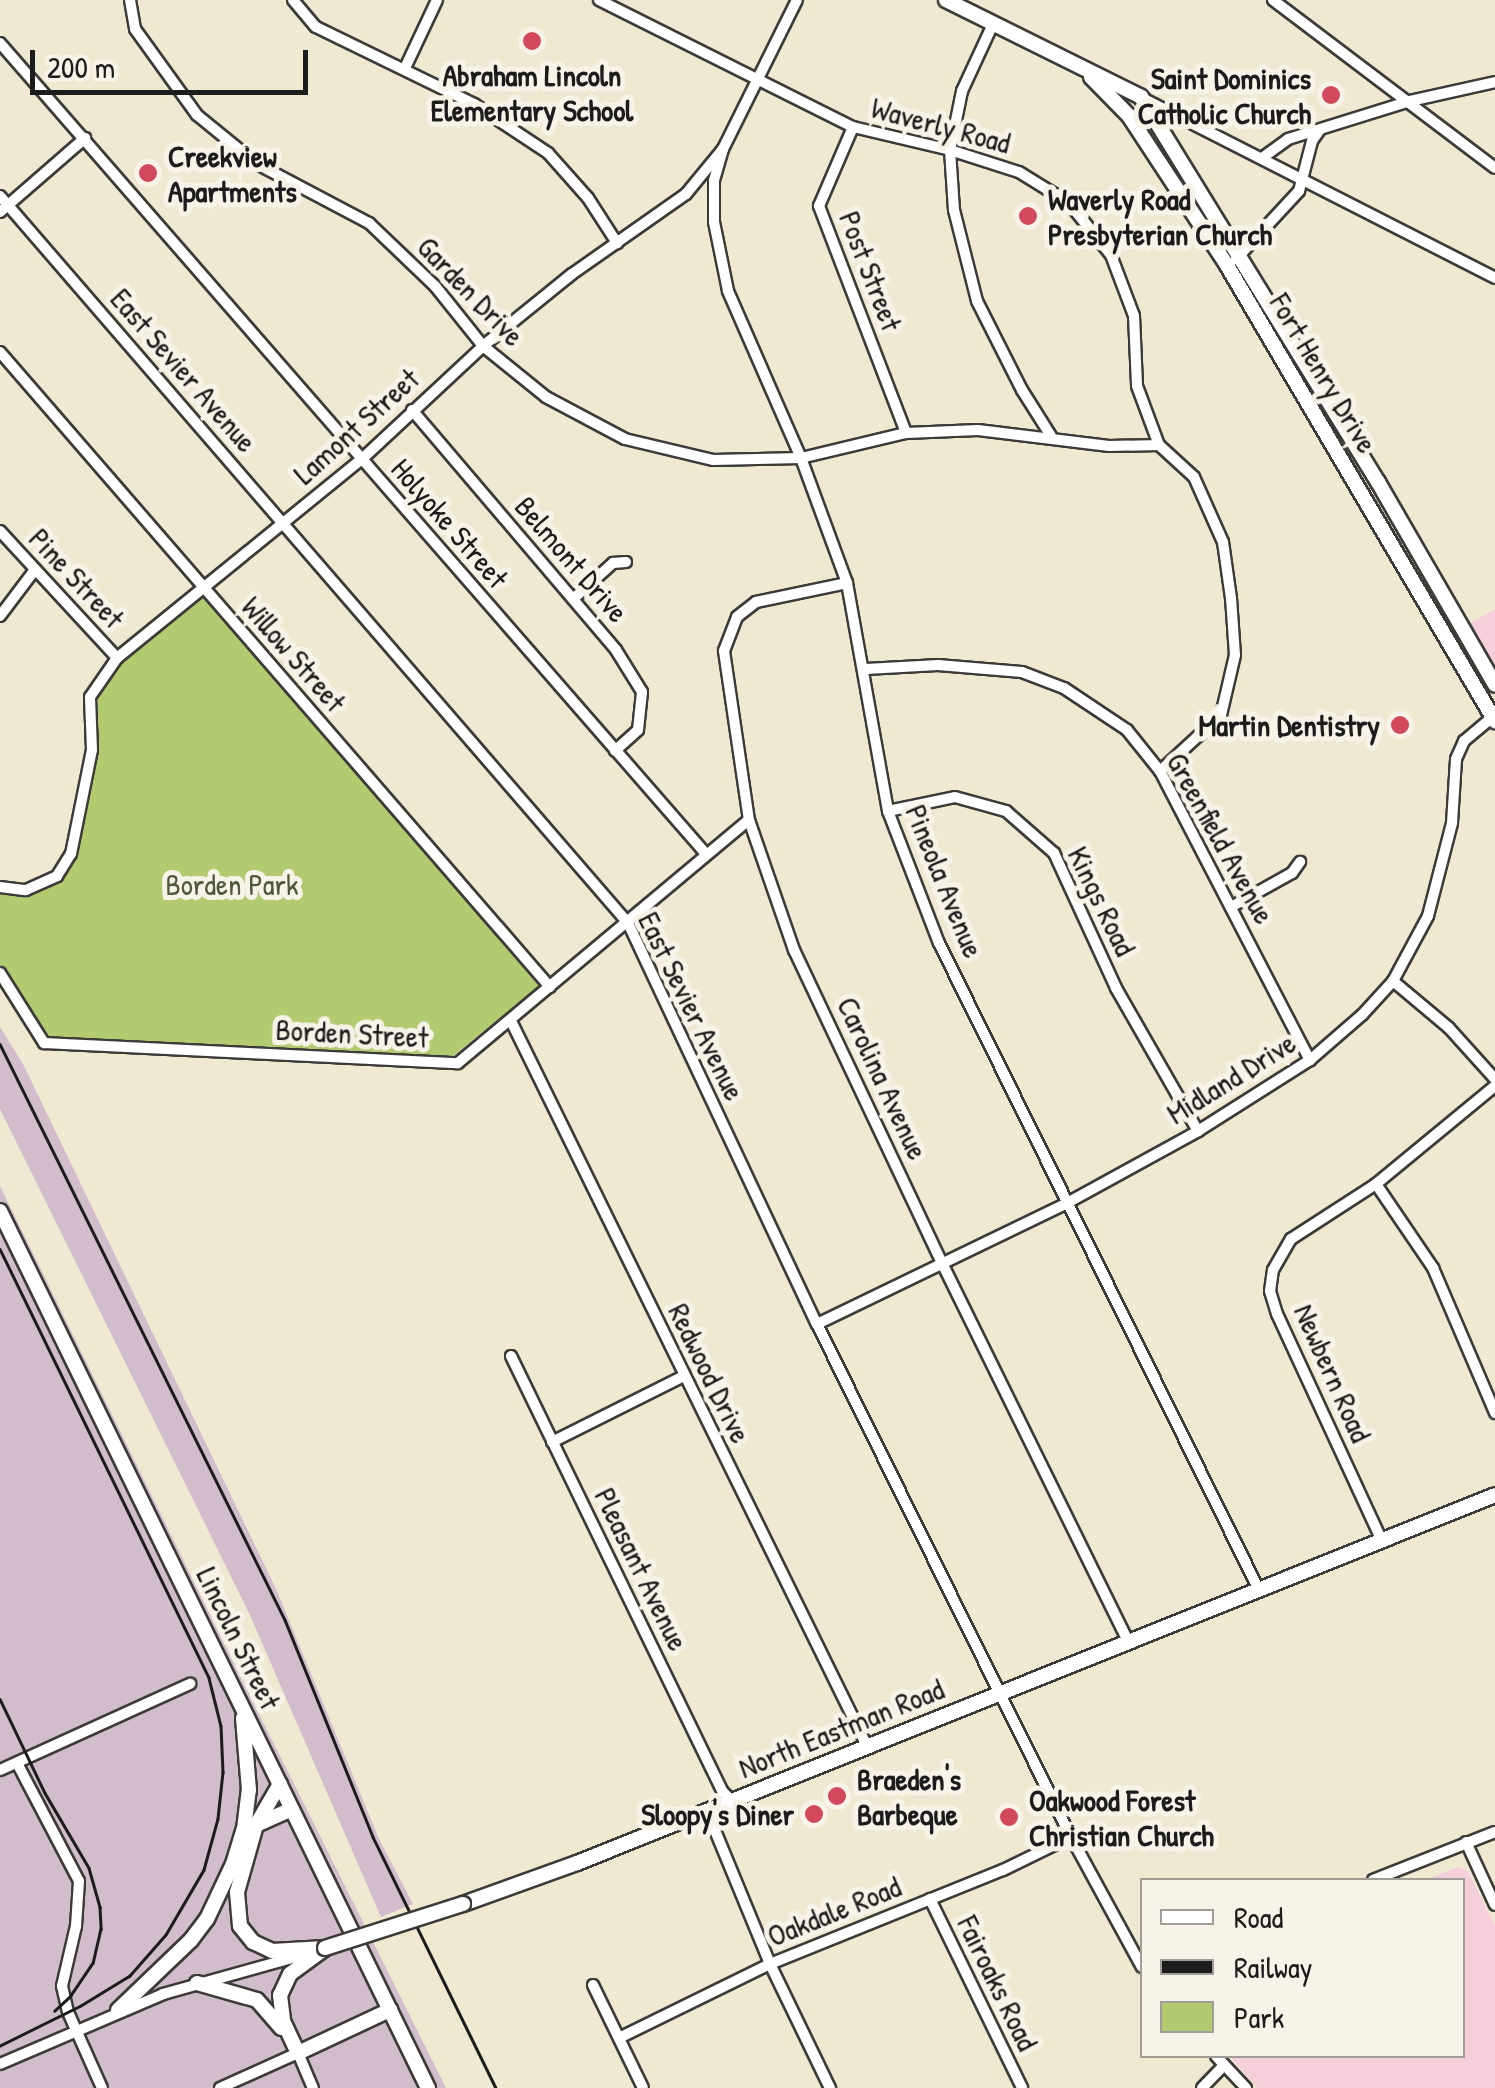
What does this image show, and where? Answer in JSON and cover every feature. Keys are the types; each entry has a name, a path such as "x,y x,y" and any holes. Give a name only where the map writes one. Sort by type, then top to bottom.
{"main road":[{"path":"946,0 1141,97"},
{"name":"Fort Henry Drive","path":"1084,69 1129,116 1228,267 1494,719"},
{"name":"Fort Henry Drive","path":"1141,97 1240,254 1495,685"},
{"path":"1150,146 1165,152 1175,168 1191,177"},
{"name":"Lincoln Street","path":"0,1212 428,2088"},
{"name":"North Eastman Road","path":"325,1948 463,1904 708,1811 1495,1495"},
{"path":"118,2010 191,1940 208,1918 233,1864 244,1829 249,1790 242,1707"},
{"path":"280,1784 256,1825 236,1903 240,1926 253,1942 272,1951 325,1948"},
{"path":"256,1825 292,1809"},
{"path":"295,2046 279,2006 284,1984 298,1966 325,1948"},
{"path":"198,1983 256,2000 295,2046"},
{"path":"295,2046 390,2010"}],"street":[{"name":"Garden Drive","path":"130,0 135,29 197,116 256,164 369,223 435,286 483,346 546,398 625,439 713,460 801,458 906,433 978,430 1109,446 1159,445"},
{"path":"293,0 316,27 405,68 511,125 548,153 588,198 617,244"},
{"path":"405,68 437,0"},
{"name":"Waverly Road","path":"600,0 853,128 950,150 1019,172 1069,203 1111,254 1134,316 1137,386 1159,445 1194,477 1223,542 1235,655 1221,714 1160,770"},
{"name":"Lamont Street","path":"0,886 26,890 57,876 71,854 92,750 90,697 117,658 362,459 483,346 686,194 723,148 797,0"},
{"path":"1273,0 1495,168"},
{"path":"993,24 962,91 950,150 954,210 977,300 1022,390 1051,436"},
{"name":"Holyoke Street","path":"0,44 86,138 705,853"},
{"path":"1262,158 1276,145 1320,130 1410,101 1494,82"},
{"path":"1141,97 1495,278"},
{"name":"Post Street","path":"853,128 819,206 906,433"},
{"path":"1228,267 1305,180 1309,150 1320,130"},
{"path":"2,204 86,138"},
{"name":"Pineola Avenue","path":"723,148 714,181 714,222 728,290 801,458 847,583 866,670 888,811 939,943 1260,1590"},
{"name":"East Sevier Avenue","path":"2,204 284,523 628,923 817,1324 1070,1837 1140,1963"},
{"name":"Willow Street","path":"0,352 550,988"},
{"name":"Belmont Drive","path":"412,410 616,650 642,692 638,730 615,751"},
{"name":"Pine Street","path":"0,531 117,658"},
{"path":"572,599 613,562 626,562"},
{"path":"0,616 34,571"},
{"name":"Carolina Avenue","path":"847,583 756,602 737,617 724,651 749,820 794,950 942,1264 1129,1642"},
{"name":"Greenfield Avenue","path":"866,670 938,665 1022,672 1064,688 1127,730 1160,770 1310,1060"},
{"name":"Midland Drive","path":"817,1324 1069,1202 1198,1132 1310,1060 1362,1016 1393,981 1428,916 1452,824 1456,759 1471,732 1494,719"},
{"name":"Kings Road","path":"888,811 956,797 1006,811 1054,854 1116,988 1198,1132"},
{"name":"Borden Street","path":"0,973 44,1043 458,1063 749,820"},
{"path":"1231,907 1292,873 1300,862"},
{"path":"1393,981 1449,1028 1495,1082"},
{"name":"Redwood Drive","path":"511,1021 867,1746"},
{"name":"Newbern Road","path":"1382,1541 1270,1291 1273,1270 1291,1239 1376,1184 1495,1082"},
{"path":"1376,1184 1433,1268 1490,1388 1495,1413"},
{"name":"Pleasant Avenue","path":"510,1356 723,1792 732,1801"},
{"path":"552,1442 684,1376"},
{"path":"0,1770 190,1684"},
{"path":"17,1763 79,1881 76,1926 62,1986 76,2031 102,2088"},
{"path":"708,1811 770,1964 830,2088"},
{"path":"1378,1878 1495,1832"},
{"name":"Oakdale Road","path":"618,2038 770,1964 1070,1837"},
{"path":"1466,1842 1495,1905"},
{"name":"Fairoaks Road","path":"930,1899 1022,2088"},
{"name":"North Eastman Road","path":"0,2064 118,2010 325,1948"},
{"path":"592,1984 643,2088"},
{"path":"220,2088 295,2046 313,2088"},
{"path":"1202,2088 1220,2060 1246,2088"}],"shaded area":[{"path":"1495,609 1495,667 1470,623"},
{"path":"0,1027 23,1064 277,1591 379,1839 413,1904 381,1917 249,1613 0,1109"},
{"path":"0,1186 253,1702 446,2088 0,2088"},
{"path":"1458,1867 1468,1871 1495,1926 1495,2088 1258,2088 1231,2058 1465,2058 1465,1878 1430,1878"}],"green space":[{"name":"Borden Park","path":"200,593 539,986 453,1056 48,1043 0,964 0,885 26,890 57,876 71,854 98,696 117,658"}],"railway":[{"path":"0,1044 285,1620 373,1837 496,2088"},
{"path":"0,1249 209,1678 221,1726 223,1772 218,1819 204,1870 166,1935 130,1976 81,2006 0,2046"},
{"path":"0,1699 45,1793 89,1868 100,1907 101,1929 93,1963 71,1996 55,2011"}],"place":[{"name":"Abraham Lincoln Elementary School","path":"532,41"},
{"name":"Saint Dominics Catholic Church","path":"1331,95"},
{"name":"Creekview Apartments","path":"148,173"},
{"name":"Waverly Road Presbyterian Church","path":"1028,216"},
{"name":"Martin Dentistry","path":"1400,725"},
{"name":"Braeden's Barbeque","path":"837,1796"},
{"name":"Sloopy's Diner","path":"814,1814"},
{"name":"Oakwood Forest Christian Church","path":"1009,1817"}]}
